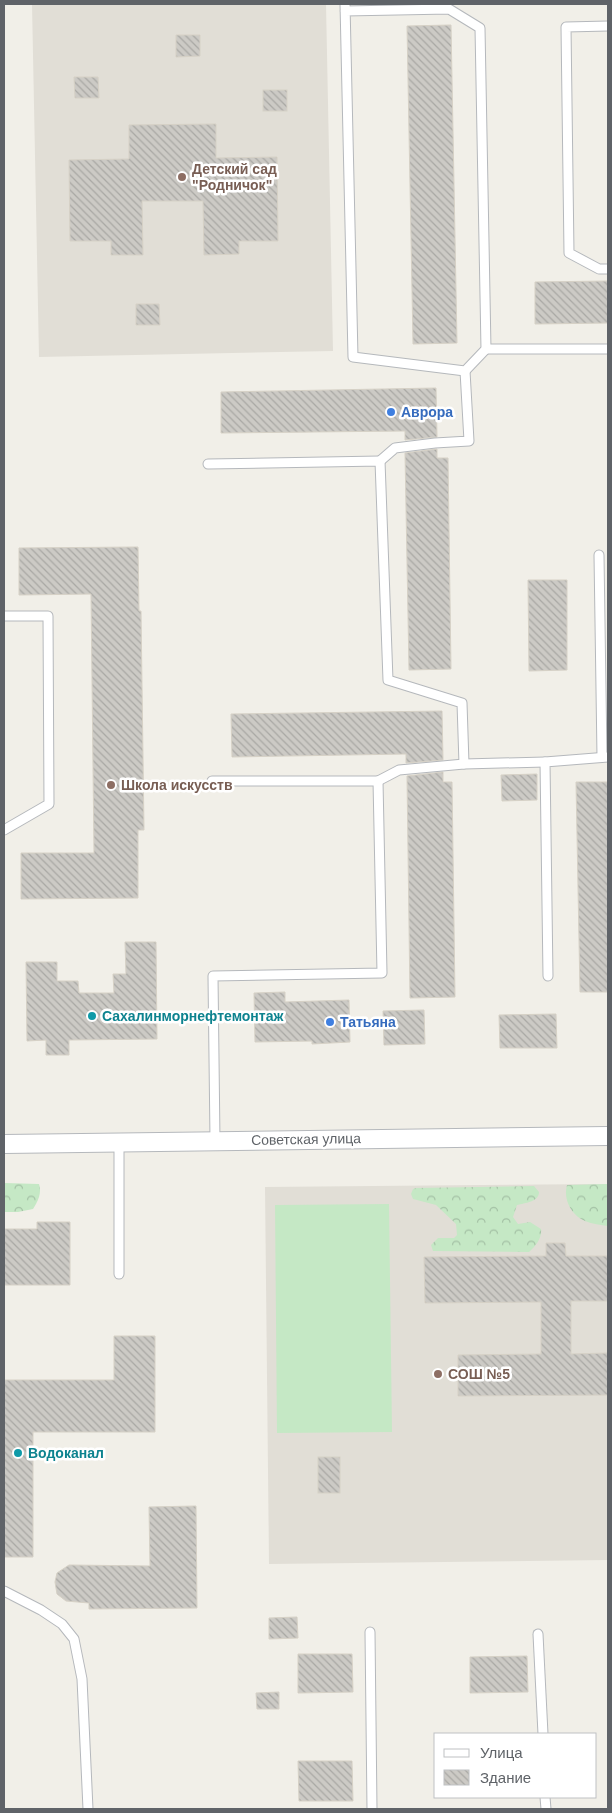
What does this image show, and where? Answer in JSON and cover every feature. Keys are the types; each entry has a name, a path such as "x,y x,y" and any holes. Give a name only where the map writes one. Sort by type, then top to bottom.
{"street":[{"name":"Советская улица","path":"4,1144 608,1136"}],"lane":[{"path":"208,464 380,462 395,448 468,441 465,371 486,349 480,28 449,9 345,7 353,357 465,371"},
{"path":"608,26 566,27 569,252 599,269 608,269"},
{"path":"486,349 608,349"},
{"path":"380,462 388,680 462,703 464,764"},
{"path":"212,781 378,781 399,770 464,764 545,762 605,757 599,555"},
{"path":"4,616 48,616 50,804 4,830"},
{"path":"545,762 548,976"},
{"path":"215,1140 213,976 382,974 378,781"},
{"path":"119,1142 119,1274"},
{"path":"4,1591 41,1610 62,1624 74,1638 82,1679 88,1809"},
{"path":"370,1632 372,1809"},
{"path":"538,1634 543,1733"}],"shaded area":[{"name":"Детский сад \"Родничок\"","path":"32,4 326,4 333,351 39,357"},
{"name":"СОШ №5","path":"608,1184 608,1560 269,1564 265,1187"}],"green space":[{"path":"4,1183 39,1184 39,1197 33,1209 4,1212"},
{"path":"608,1184 608,1226 585,1221 572,1211 566,1196 567,1185"},
{"path":"534,1186 539,1192 537,1198 531,1202 517,1205 513,1217 518,1224 530,1222 541,1229 541,1236 538,1242 529,1252 433,1251 431,1245 438,1238 454,1238 457,1235 456,1224 436,1205 413,1199 411,1194 413,1189 416,1188"},
{"path":"389,1204 392,1432 277,1433 275,1205"}],"building":[{"path":"451,25 457,343 413,344 407,26"},
{"path":"176,35 200,35 200,56 176,57"},
{"path":"74,77 98,77 99,98 75,98"},
{"path":"263,90 287,90 287,111 263,111"},
{"path":"216,124 216,158 277,157 278,241 239,241 239,254 204,255 203,201 142,201 143,255 111,255 111,241 70,241 69,160 129,159 129,125"},
{"path":"608,281 608,323 535,324 535,282"},
{"path":"136,304 159,304 160,325 136,325"},
{"path":"436,388 437,437 405,440 405,431 221,433 221,392"},
{"path":"437,449 437,458 448,458 451,669 409,670 405,453"},
{"path":"138,547 139,611 141,611 144,830 138,830 138,898 21,899 21,853 94,853 91,594 19,595 19,548"},
{"path":"528,580 567,580 567,670 529,671"},
{"path":"442,711 443,760 406,763 406,754 232,757 231,714"},
{"path":"443,772 443,782 452,782 455,997 410,998 407,776"},
{"path":"537,774 537,800 502,801 501,775"},
{"path":"576,782 608,782 608,992 580,992"},
{"name":"Сахалинморнефтемонтаж","path":"125,942 156,942 157,1039 69,1040 69,1055 46,1055 46,1040 27,1041 26,962 57,962 57,981 78,981 79,993 114,993 113,974 126,974"},
{"path":"285,992 285,1002 349,1000 350,1042 312,1044 312,1041 255,1042 254,993"},
{"path":"424,1010 425,1044 384,1045 383,1011"},
{"path":"556,1014 557,1048 500,1048 499,1015"},
{"path":"37,1222 70,1222 70,1285 4,1285 4,1229 37,1229"},
{"path":"546,1243 565,1243 566,1256 608,1256 608,1301 571,1301 571,1354 608,1353 608,1395 458,1396 458,1355 541,1354 541,1302 425,1303 424,1257 546,1256"},
{"name":"Водоканал","path":"114,1336 155,1336 155,1432 33,1432 33,1557 4,1557 4,1380 114,1380"},
{"path":"318,1457 340,1457 340,1493 318,1493"},
{"path":"196,1506 197,1608 89,1609 89,1603 66,1601 57,1594 55,1582 57,1573 69,1565 150,1566 149,1507"},
{"path":"297,1617 298,1638 269,1639 269,1618"},
{"path":"298,1654 352,1654 353,1692 298,1693"},
{"path":"527,1656 528,1692 470,1693 470,1657"},
{"path":"279,1692 279,1709 257,1709 256,1693"},
{"path":"298,1761 352,1761 353,1801 299,1801"}],"place":[{"name":"Детский сад \"Родничок\"","path":"182,177"},
{"name":"Аврора","path":"391,412"},
{"name":"Школа искусств","path":"111,785"},
{"name":"Сахалинморнефтемонтаж","path":"92,1016"},
{"name":"Татьяна","path":"330,1022"},
{"name":"СОШ №5","path":"438,1374"},
{"name":"Водоканал","path":"18,1453"}]}
